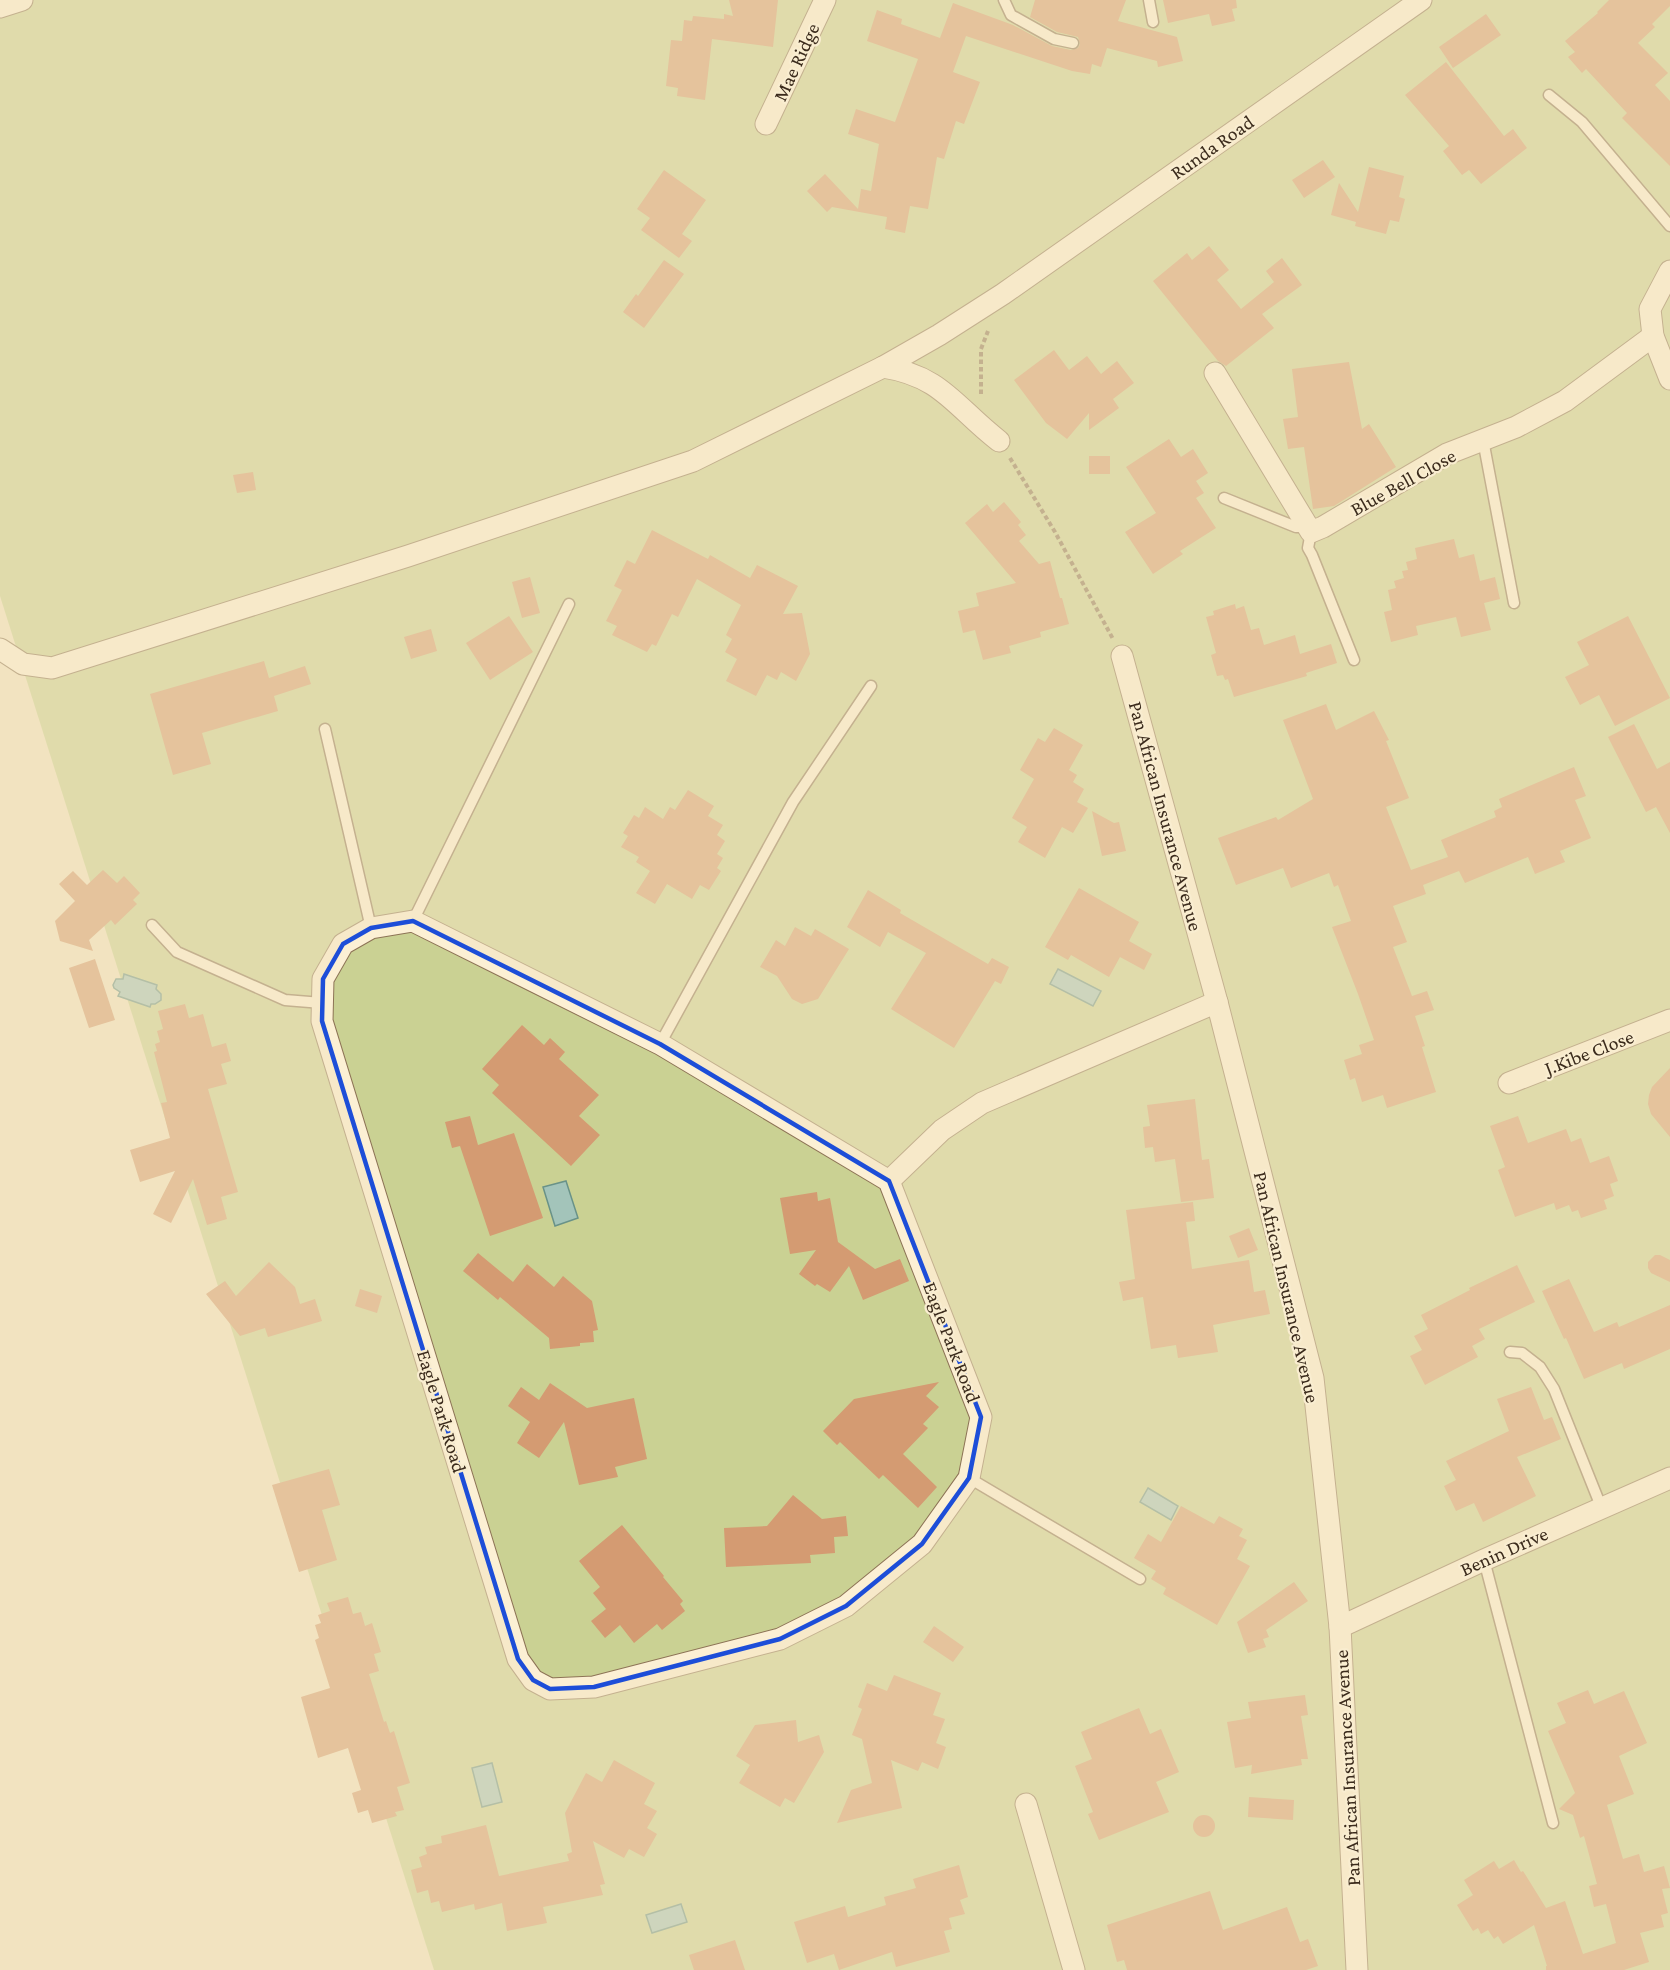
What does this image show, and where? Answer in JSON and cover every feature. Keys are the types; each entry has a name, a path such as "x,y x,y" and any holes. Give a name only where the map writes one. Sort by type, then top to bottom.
{"street":[{"path":"0,7 22,0"},
{"name":"Mae Ridge","path":"766,124 825,0"},
{"name":"Runda Road","path":"0,649 23,664 52,669 397,559 693,461 883,367 939,335 1003,294 1421,0"},
{"path":"1670,271 1650,309 1653,336 1670,379"},
{"name":"Blue Bell Close","path":"1311,532 1447,454 1516,427 1565,401 1653,336"},
{"path":"883,367 903,370 946,392 977,424 999,441"},
{"path":"1215,373 1311,532"},
{"name":"Pan African Insurance Avenue","path":"1122,656 1217,1002 1313,1378 1340,1626 1357,1970"},
{"path":"413,921 660,1044 890,1181 942,1130 982,1103 1217,1002"},
{"name":"Eagle Park Road","path":"413,921 371,928 343,944 323,979 322,1021 518,1659 534,1680 550,1689 594,1688 780,1640 846,1606 922,1544 969,1478 981,1417 890,1181"},
{"name":"J.Kibe Close","path":"1509,1083 1670,1020"},
{"name":"Benin Drive","path":"1340,1626 1670,1478"},
{"path":"1026,1804 1074,1970"}],"lane":[{"path":"1004,0 1011,15 1054,39 1073,42"},
{"path":"1149,0 1153,22"},
{"path":"1549,95 1582,122 1670,226"},
{"path":"1483,440 1514,603"},
{"path":"1224,498 1296,527 1305,527 1311,532 1308,548 1354,660"},
{"path":"413,921 569,604"},
{"path":"660,1044 793,802 870,686"},
{"path":"325,729 371,928"},
{"path":"152,925 177,952 285,1000 322,1004"},
{"path":"1510,1352 1522,1353 1540,1367 1554,1389 1602,1509"},
{"path":"969,1478 1140,1579"},
{"path":"1484,1560 1553,1823"}],"path":[{"path":"984,402 980,392 981,349 990,327"},
{"path":"999,441 1055,532 1122,656"}],"highlighted area":[{"path":"413,921 660,1044 889,1181 981,1417 969,1478 922,1544 846,1606 780,1639 594,1687 550,1689 533,1680 518,1659 322,1021 323,979 343,944 371,928"}],"green space":[{"path":"0,0 1670,0 1670,1970 434,1970 0,596"}],"water":[{"path":"1058,969 1101,991 1093,1006 1050,984"},
{"path":"124,974 157,985 156,989 161,994 161,1000 151,1004 150,1007 118,996 120,992 113,985 116,979 123,979"},
{"path":"566,1181 578,1218 555,1226 543,1187"},
{"path":"1148,1488 1178,1506 1171,1520 1140,1502"},
{"path":"492,1763 502,1802 482,1807 472,1768"},
{"path":"681,1904 687,1922 652,1933 646,1915"}],"building":[{"path":"729,0 778,0 773,47 712,39 705,100 677,96 678,88 666,86 671,40 682,41 684,20 692,21 693,16 724,19 724,14 733,16"},
{"path":"1035,0 1126,0 1118,21 1177,37 1183,61 1158,67 1157,61 1107,48 1101,67 1092,64 1090,74 1072,71 966,36 953,72 980,82 964,124 956,121 944,159 937,157 928,209 910,206 905,233 885,229 887,217 832,207 827,212 807,191 825,174 858,209 861,189 871,191 879,144 848,134 856,109 895,122 918,59 867,41 877,10 902,19 901,24 940,38 953,3 1013,25 1052,46 1071,50 1078,48 1080,44 1078,37 1057,32 1030,17"},
{"path":"1163,0 1236,0 1237,8 1232,9 1235,21 1212,26 1209,14 1168,23"},
{"path":"1609,0 1670,0 1670,6 1652,24 1655,27 1638,43 1668,73 1655,85 1670,101 1670,166 1622,118 1627,113 1586,69 1582,73 1568,57 1575,52 1565,41 1598,13"},
{"path":"1486,14 1501,35 1453,68 1439,47"},
{"path":"1446,62 1504,136 1513,129 1527,148 1481,184 1469,170 1462,175 1443,151 1449,146 1405,95"},
{"path":"1323,160 1335,177 1304,198 1292,180"},
{"path":"1369,167 1404,176 1399,197 1405,199 1399,222 1390,220 1386,234 1355,226 1356,222 1331,215 1339,183 1358,212"},
{"path":"664,170 706,200 682,234 692,241 679,258 641,230 650,218 637,209"},
{"path":"1209,246 1229,270 1217,280 1241,309 1274,282 1266,271 1282,258 1302,285 1262,314 1274,328 1226,366 1218,361 1153,281 1187,253 1192,260"},
{"path":"664,260 684,274 644,328 623,312 636,294 638,296"},
{"path":"1054,350 1069,370 1087,356 1101,374 1117,361 1134,383 1113,399 1119,408 1089,430 1089,413 1067,439 1046,423 1014,380"},
{"path":"1349,362 1362,429 1369,424 1396,467 1334,506 1313,509 1304,447 1288,449 1283,419 1298,417 1292,369"},
{"path":"1169,439 1181,457 1193,449 1208,473 1196,481 1204,493 1196,498 1216,528 1180,551 1183,554 1153,574 1125,532 1156,513 1126,467"},
{"path":"1089,456 1110,456 1110,474 1089,474"},
{"path":"253,472 256,490 237,493 233,475"},
{"path":"1004,502 1021,522 1018,525 1026,535 1019,541 1039,564 1050,561 1069,624 1040,632 1041,637 1009,646 1011,653 983,660 975,630 963,633 958,611 979,606 976,593 1016,583 965,523 987,504 993,512"},
{"path":"652,530 708,559 710,555 750,578 757,565 798,586 783,614 802,613 810,654 796,681 781,672 777,680 767,675 756,696 726,681 737,659 725,652 732,639 726,635 741,605 697,579 678,617 672,614 656,646 652,644 647,652 612,635 617,626 606,621 622,590 614,586 627,560 635,564"},
{"path":"1454,539 1459,558 1474,554 1480,581 1495,577 1500,599 1484,603 1491,630 1461,637 1456,617 1416,626 1418,635 1391,642 1384,612 1392,610 1388,590 1396,588 1394,581 1404,578 1402,571 1408,570 1406,562 1417,559 1415,548"},
{"path":"530,577 540,613 522,618 512,582"},
{"path":"1235,604 1236,609 1244,606 1251,630 1259,628 1264,645 1295,635 1300,654 1331,644 1337,663 1306,673 1307,676 1234,697 1228,679 1225,680 1223,675 1217,676 1211,655 1216,653 1206,617 1214,615 1213,611"},
{"path":"509,616 533,652 490,680 466,643"},
{"path":"1628,616 1670,698 1615,726 1599,695 1580,705 1565,677 1589,665 1577,642"},
{"path":"431,629 437,651 411,659 404,637"},
{"path":"264,661 269,678 305,666 311,684 274,696 278,711 202,733 211,764 173,775 150,694"},
{"path":"1326,704 1336,730 1374,711 1389,740 1386,741 1409,798 1386,807 1411,870 1448,857 1441,840 1496,817 1494,811 1502,807 1499,799 1574,767 1586,796 1575,800 1591,838 1560,851 1565,862 1535,874 1528,857 1465,883 1459,871 1423,885 1426,894 1393,906 1407,942 1393,947 1412,996 1427,991 1434,1010 1415,1016 1436,1092 1387,1108 1383,1095 1362,1102 1355,1078 1350,1080 1344,1060 1362,1054 1359,1045 1374,1040 1332,927 1351,921 1338,885 1334,887 1329,873 1291,888 1283,868 1236,885 1218,838 1276,817 1278,820 1313,799 1283,720"},
{"path":"1634,724 1657,769 1670,762 1670,833 1656,807 1646,812 1608,737"},
{"path":"1054,728 1083,745 1069,770 1077,775 1073,782 1084,789 1077,802 1088,808 1073,833 1062,827 1045,858 1018,842 1027,827 1012,818 1034,779 1020,770 1038,738 1045,742"},
{"path":"688,790 714,806 708,816 723,825 717,835 725,841 717,854 723,858 717,868 721,871 709,890 700,885 692,899 667,884 655,904 636,893 650,871 636,862 639,857 621,847 628,836 623,833 634,815 639,818 645,807 663,819 670,807 675,810"},
{"path":"1092,811 1114,823 1119,822 1126,851 1102,856"},
{"path":"103,870 117,883 124,876 140,893 133,900 137,904 115,925 111,920 89,940 93,951 60,941 55,921 75,901 59,884 73,871 87,885"},
{"path":"1079,888 1139,922 1129,941 1152,954 1144,970 1120,957 1109,977 1071,955 1068,960 1045,947"},
{"path":"868,890 901,910 900,913 988,964 992,958 1009,967 1001,984 995,981 954,1048 891,1009 926,953 888,932 880,947 847,927"},
{"path":"795,927 811,936 815,929 849,949 818,999 802,1004 792,999 777,976 760,967 776,940 785,946"},
{"path":"95,959 115,1020 89,1028 69,968"},
{"path":"185,1004 189,1018 203,1014 212,1047 226,1043 231,1061 221,1064 227,1084 208,1089 238,1192 221,1197 227,1219 207,1225 193,1179 171,1223 153,1214 175,1171 140,1182 130,1150 170,1138 161,1103 167,1102 154,1052 157,1051 155,1044 160,1042 157,1031 163,1029 158,1011"},
{"path":"522,1025 544,1045 550,1038 565,1052 559,1059 599,1095 579,1116 600,1135 571,1166 492,1093 499,1085 482,1069"},
{"path":"1670,1068 1670,1137 1651,1114 1648,1104 1652,1087"},
{"path":"1195,1099 1202,1160 1209,1159 1214,1198 1181,1202 1175,1159 1155,1162 1153,1147 1145,1148 1143,1127 1150,1126 1147,1105"},
{"path":"470,1116 478,1145 514,1133 543,1218 490,1236 460,1146 452,1148 445,1122"},
{"path":"1518,1116 1528,1143 1566,1129 1571,1142 1581,1138 1590,1163 1609,1156 1618,1181 1610,1184 1614,1196 1604,1200 1607,1209 1581,1218 1578,1210 1572,1212 1569,1205 1556,1210 1554,1203 1515,1217 1498,1170 1505,1167 1490,1126"},
{"path":"817,1192 818,1201 830,1198 838,1242 875,1269 900,1259 909,1281 863,1300 849,1266 830,1292 817,1284 815,1286 799,1274 816,1250 790,1254 780,1198"},
{"path":"1193,1202 1195,1221 1186,1222 1192,1269 1249,1260 1254,1292 1265,1290 1270,1314 1213,1325 1218,1352 1178,1358 1176,1345 1151,1349 1143,1297 1123,1301 1119,1282 1135,1279 1126,1210"},
{"path":"1249,1228 1258,1250 1238,1258 1229,1236"},
{"path":"478,1253 513,1282 527,1264 554,1287 563,1276 592,1301 598,1330 593,1331 594,1342 550,1349 549,1338 500,1297 498,1300 463,1271"},
{"path":"1655,1255 1670,1260 1670,1282 1651,1273 1648,1268 1648,1262"},
{"path":"269,1262 295,1287 300,1304 315,1299 322,1321 268,1337 265,1328 240,1336 206,1294 225,1281 236,1296"},
{"path":"1517,1265 1535,1302 1479,1329 1485,1339 1472,1346 1478,1357 1425,1385 1410,1356 1422,1350 1414,1336 1428,1329 1421,1315"},
{"path":"1569,1279 1594,1332 1617,1322 1619,1327 1670,1305 1670,1349 1624,1369 1622,1363 1584,1379 1542,1291"},
{"path":"360,1289 382,1296 377,1313 355,1306"},
{"path":"939,1382 926,1396 939,1407 923,1424 928,1428 903,1454 937,1487 918,1508 883,1475 879,1479 840,1442 837,1445 823,1431 854,1399"},
{"path":"550,1383 587,1408 634,1398 647,1459 615,1467 618,1477 579,1485 564,1422 539,1458 517,1443 530,1422 508,1406 521,1387 539,1400"},
{"path":"1531,1387 1544,1420 1552,1417 1561,1439 1517,1457 1536,1496 1483,1522 1474,1503 1456,1511 1444,1486 1456,1480 1446,1461 1509,1431 1497,1399"},
{"path":"329,1469 340,1505 322,1510 337,1560 299,1572 272,1485"},
{"path":"793,1495 822,1519 846,1516 848,1536 834,1537 835,1553 810,1555 811,1563 726,1567 724,1528 767,1526"},
{"path":"1181,1506 1214,1524 1219,1516 1243,1529 1239,1536 1247,1540 1237,1559 1250,1566 1217,1625 1163,1594 1166,1588 1151,1579 1156,1571 1134,1558 1148,1534 1161,1542"},
{"path":"622,1525 683,1601 680,1604 685,1611 662,1630 657,1624 634,1643 620,1625 605,1638 591,1621 606,1609 593,1593 600,1587 579,1561"},
{"path":"1294,1582 1308,1601 1266,1630 1269,1637 1263,1639 1266,1647 1248,1653 1237,1622"},
{"path":"348,1597 353,1614 361,1612 365,1626 372,1623 381,1652 374,1654 379,1671 369,1674 384,1722 386,1721 390,1733 394,1731 410,1783 397,1787 404,1810 395,1812 397,1816 372,1823 368,1810 358,1813 352,1793 361,1790 348,1748 318,1758 301,1697 330,1688 315,1640 319,1638 315,1625 321,1623 318,1615 330,1611 327,1603"},
{"path":"934,1626 964,1647 953,1662 923,1642"},
{"path":"894,1675 941,1693 933,1715 945,1719 936,1743 946,1747 938,1769 922,1762 918,1771 891,1760 902,1808 837,1823 851,1790 872,1783 862,1739 852,1735 862,1709 858,1707 867,1683 887,1691"},
{"path":"1588,1690 1594,1704 1624,1691 1647,1743 1619,1756 1634,1794 1607,1805 1623,1859 1639,1854 1644,1872 1664,1866 1670,1888 1662,1889 1668,1913 1661,1915 1664,1927 1640,1933 1649,1962 1624,1970 1546,1970 1547,1966 1534,1925 1503,1944 1498,1936 1494,1939 1488,1930 1481,1934 1478,1928 1473,1931 1457,1905 1473,1895 1464,1880 1494,1861 1499,1869 1514,1860 1546,1908 1565,1901 1583,1954 1616,1943 1606,1904 1594,1907 1589,1886 1597,1884 1584,1836 1580,1838 1573,1815 1559,1809 1575,1793 1548,1731 1566,1723 1557,1703"},
{"path":"1305,1695 1308,1715 1301,1716 1308,1759 1301,1759 1302,1765 1251,1774 1252,1765 1235,1768 1227,1722 1251,1718 1248,1702"},
{"path":"1139,1708 1150,1734 1161,1729 1179,1772 1156,1782 1169,1812 1099,1840 1088,1814 1093,1812 1075,1766 1092,1759 1081,1732"},
{"path":"796,1720 798,1742 819,1735 824,1752 794,1803 785,1798 780,1807 739,1783 750,1765 736,1756 755,1725"},
{"path":"614,1760 655,1783 644,1804 657,1811 647,1828 657,1834 644,1857 629,1849 624,1858 593,1841 605,1884 600,1885 603,1895 543,1907 547,1923 507,1931 502,1903 475,1910 474,1904 442,1912 439,1901 431,1903 428,1890 417,1893 411,1870 422,1867 419,1857 427,1854 425,1847 442,1843 441,1836 486,1825 499,1876 569,1861 567,1854 572,1852 565,1813 586,1773 602,1782"},
{"path":"1249,1797 1294,1800 1293,1820 1248,1817"},
{"path":"1204,1815 1212,1818 1215,1826 1212,1834 1204,1837 1196,1834 1193,1826 1196,1818"},
{"path":"959,1865 968,1897 960,1900 965,1914 949,1918 952,1929 944,1931 950,1952 896,1967 892,1952 839,1970 834,1954 807,1963 794,1922 845,1906 848,1917 886,1905 884,1897 916,1888 913,1879"},
{"path":"1210,1891 1223,1930 1287,1907 1300,1942 1308,1939 1318,1966 1306,1970 1127,1970 1124,1960 1117,1962 1107,1925"},
{"path":"735,1940 745,1970 694,1970 689,1955"}]}
